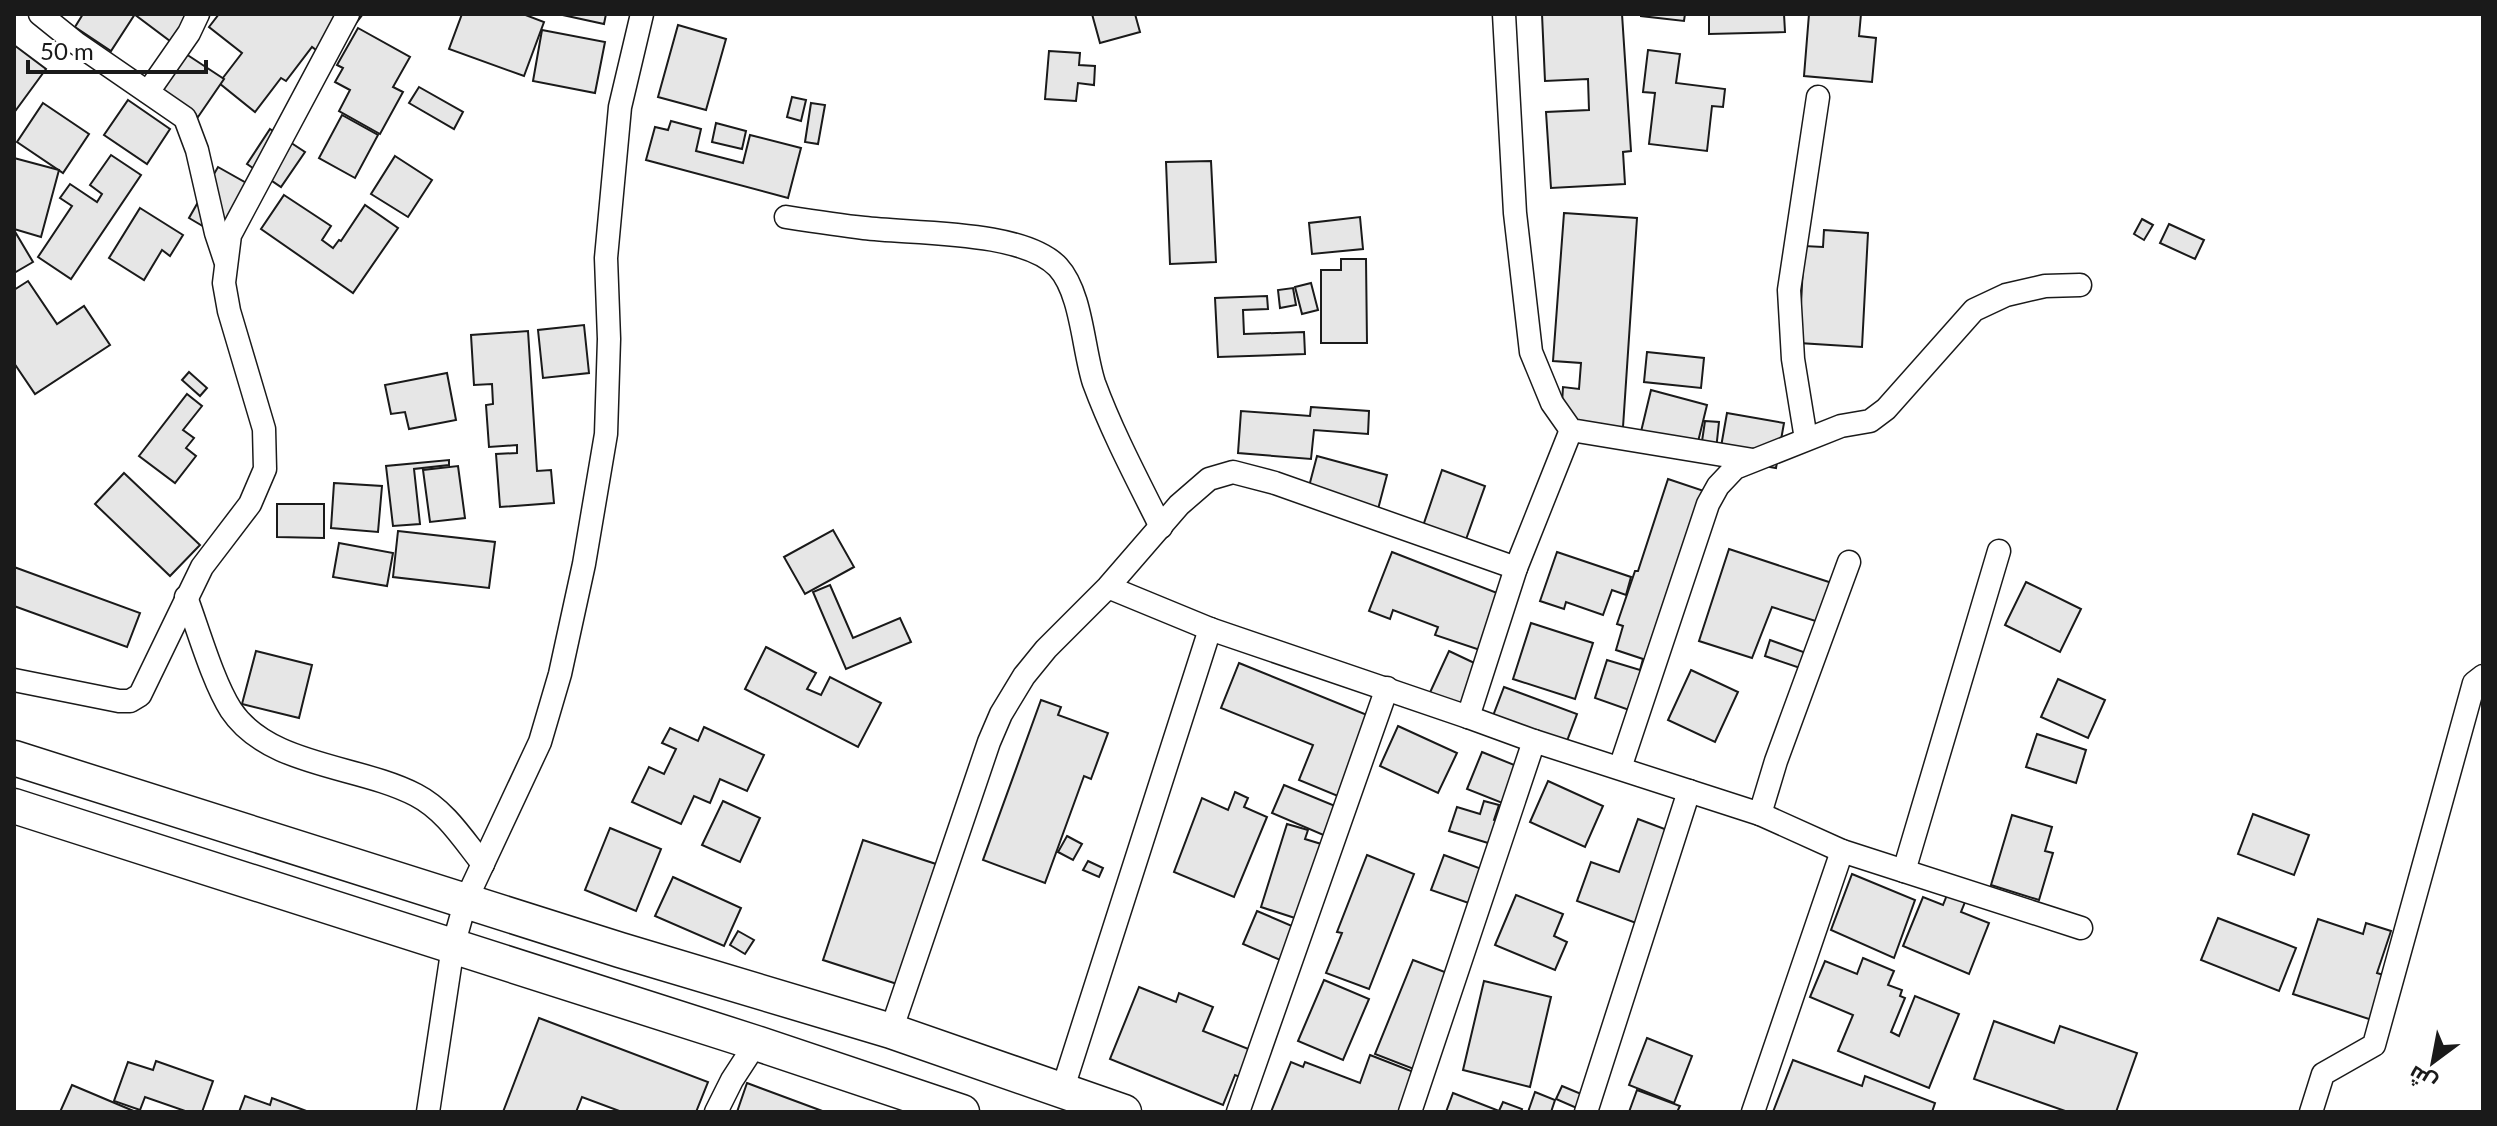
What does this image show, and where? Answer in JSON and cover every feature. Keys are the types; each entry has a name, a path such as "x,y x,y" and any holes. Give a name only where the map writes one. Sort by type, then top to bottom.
{"main road":[{"path":"14,758 620,950 891,1031 1124,1112"},
{"path":"14,806 962,1112"}],"street":[{"path":"40,14 185,118 225,261"},
{"path":"148,92 189,33 198,14"},
{"path":"14,680 130,701 140,695 202,567 250,504 265,469 264,429 229,311 224,283 230,235 348,14"},
{"path":"428,1112 453,946 466,900 540,742 560,674 584,564 606,434 609,339 606,258 620,107 642,14"},
{"path":"1504,14 1515,213 1531,352 1552,403 1571,430 1754,460"},
{"path":"1806,439 1793,359 1789,290 1818,97"},
{"path":"786,217 863,228 1000,240 1027,247 1057,267 1071,292 1094,381 1123,451 1161,527"},
{"path":"1620,768 1708,504 1718,486 1735,468 1841,426 1870,421 1886,409 1974,310 2006,295 2045,286 2080,285"},
{"path":"1468,717 1516,568 1571,430"},
{"path":"891,1031 983,757 1001,714 1024,676 1046,649 1209,479 1233,472 1275,483 1516,568"},
{"path":"1904,871 1999,551"},
{"path":"1760,814 1776,761 1849,562"},
{"path":"1108,587 1210,629 1534,741 1760,814 1842,851 2081,928"},
{"path":"186,597 231,710 257,737 276,749 374,777 417,795 444,815 483,864"},
{"path":"1062,1091 1210,629"},
{"path":"2311,1112 2323,1074 2374,1045 2474,683 2483,676"},
{"path":"1238,1112 1387,688"},
{"path":"1410,1112 1534,741"},
{"path":"1586,1112 1689,791"},
{"path":"1753,1112 1842,851"},
{"path":"716,1112 756,1043"}],"building":[{"path":"83,14 135,14 111,51 75,27"},
{"path":"134,14 189,14 170,41"},
{"path":"219,14 363,14 328,59 312,47 286,81 281,78 255,112 219,83 242,53 209,27"},
{"path":"462,14 523,14 544,22 524,76 449,49"},
{"path":"558,14 606,14 604,24"},
{"path":"1092,14 1135,14 1140,32 1100,43"},
{"path":"1542,14 1622,14 1631,151 1623,152 1625,184 1551,188 1546,112 1589,110 1588,79 1545,81"},
{"path":"1641,14 1685,14 1684,21"},
{"path":"1709,14 1784,14 1785,32 1709,34"},
{"path":"1809,14 1861,14 1859,36 1876,38 1872,82 1804,76"},
{"path":"678,25 726,39 706,110 658,97"},
{"path":"358,28 410,57 393,87 403,92 380,134 339,111 350,90 335,82 343,68 337,65"},
{"path":"542,30 605,42 595,93 533,81"},
{"path":"14,45 46,69 16,110 14,108"},
{"path":"1648,50 1680,54 1676,83 1725,89 1723,107 1712,106 1707,151 1649,144 1655,93 1643,92"},
{"path":"1049,51 1080,53 1079,65 1095,66 1094,85 1078,83 1076,101 1045,99"},
{"path":"186,54 224,79 198,117 161,93"},
{"path":"419,87 463,112 454,129 409,103"},
{"path":"792,97 806,100 801,121 787,117"},
{"path":"128,100 170,129 147,164 104,135"},
{"path":"43,103 89,134 63,173 17,142"},
{"path":"811,103 825,105 818,144 805,142"},
{"path":"342,115 378,135 355,178 319,158"},
{"path":"671,121 701,129 696,151 743,163 750,135 801,148 788,198 646,160 655,127 668,130"},
{"path":"716,123 746,131 742,149 712,142"},
{"path":"270,129 305,152 281,187 247,164"},
{"path":"111,155 141,175 71,279 38,257 72,206 60,198 70,184 97,202 102,194 90,185"},
{"path":"395,156 432,180 408,217 371,194"},
{"path":"14,158 59,170 41,237 14,229"},
{"path":"1211,161 1216,262 1170,264 1166,162"},
{"path":"218,167 259,190 230,242 189,218"},
{"path":"284,195 331,226 322,240 333,248 365,205 398,228 353,293 261,229"},
{"path":"140,208 183,235 170,256 162,250 144,280 109,258"},
{"path":"1564,213 1637,218 1622,442 1560,438 1563,387 1579,389 1581,363 1553,361"},
{"path":"1360,217 1363,249 1312,254 1309,223"},
{"path":"2142,219 2153,225 2144,240 2134,234"},
{"path":"2169,224 2204,240 2195,259 2160,243"},
{"path":"14,230 33,262 14,273"},
{"path":"1824,230 1868,233 1862,347 1799,343 1804,246 1823,247"},
{"path":"1341,259 1366,259 1367,343 1321,343 1321,270 1341,270"},
{"path":"28,281 57,324 84,306 110,345 35,394 14,363 14,290"},
{"path":"1311,283 1318,310 1302,314 1295,287"},
{"path":"1293,288 1296,305 1280,308 1278,290"},
{"path":"1267,296 1268,309 1243,310 1244,334 1304,332 1305,354 1218,357 1215,298"},
{"path":"584,325 589,373 543,378 538,330"},
{"path":"528,331 537,471 551,470 554,503 500,507 496,454 517,453 517,445 489,447 486,405 493,404 492,384 474,385 471,335"},
{"path":"1647,352 1704,358 1701,388 1644,382"},
{"path":"189,372 207,388 200,396 182,380"},
{"path":"447,373 456,420 409,429 405,412 391,414 385,385"},
{"path":"1651,390 1707,405 1695,454 1639,440"},
{"path":"187,394 202,406 183,430 194,438 186,448 196,456 175,483 139,456"},
{"path":"1311,407 1369,411 1368,434 1314,430 1311,459 1238,453 1241,411 1310,416"},
{"path":"1727,413 1784,423 1776,468 1719,458"},
{"path":"1705,421 1719,422 1716,450 1701,448"},
{"path":"1317,456 1387,475 1377,513 1307,494"},
{"path":"449,460 449,465 414,469 420,524 393,526 386,466"},
{"path":"458,466 465,518 430,522 423,470"},
{"path":"1442,470 1485,486 1464,545 1422,529"},
{"path":"124,473 200,545 170,576 95,504"},
{"path":"1668,479 1713,494 1632,711 1595,698 1607,660 1640,670 1643,659 1616,650 1623,626 1617,624"},
{"path":"334,483 382,486 378,532 331,528"},
{"path":"277,504 324,504 324,538 277,537"},
{"path":"833,530 854,567 805,594 784,557"},
{"path":"398,531 495,542 489,588 393,577"},
{"path":"339,543 393,553 387,586 333,577"},
{"path":"1729,549 1841,586 1828,625 1772,607 1752,658 1699,641"},
{"path":"1392,552 1510,598 1489,653 1435,635 1438,627 1393,610 1390,619 1369,611"},
{"path":"1557,552 1631,577 1626,595 1612,590 1603,615 1566,602 1564,609 1540,601"},
{"path":"14,567 140,613 127,647 14,606"},
{"path":"2026,582 2081,609 2060,652 2005,625"},
{"path":"830,585 853,638 900,618 911,642 846,669 813,592"},
{"path":"1531,623 1593,643 1575,699 1513,679"},
{"path":"1770,640 1809,654 1803,669 1765,656"},
{"path":"766,647 816,673 807,689 821,695 830,677 881,703 858,747 745,689"},
{"path":"256,651 312,665 299,718 242,704"},
{"path":"1449,651 1485,668 1463,716 1427,699"},
{"path":"1239,663 1377,719 1345,799 1299,780 1313,745 1221,708"},
{"path":"1691,670 1738,692 1715,742 1668,720"},
{"path":"2058,679 2105,700 2088,738 2041,717"},
{"path":"1504,687 1577,714 1561,757 1488,729"},
{"path":"1041,700 1061,707 1058,715 1108,733 1091,779 1084,776 1045,883 983,860"},
{"path":"1398,726 1457,753 1438,793 1380,766"},
{"path":"704,727 764,755 747,791 720,779 710,803 694,796 681,824 632,802 649,767 664,774 676,749 662,743 670,728 698,741"},
{"path":"2037,734 2086,750 2076,783 2026,767"},
{"path":"1482,752 1529,771 1515,808 1467,789"},
{"path":"1548,781 1603,806 1585,847 1530,822"},
{"path":"1284,785 1340,808 1328,837 1272,813"},
{"path":"1235,792 1248,798 1244,807 1267,817 1234,897 1174,872 1202,798 1228,810"},
{"path":"723,801 760,818 740,862 702,845"},
{"path":"1484,801 1499,805 1494,820 1508,825 1501,847 1449,831 1457,807 1480,814"},
{"path":"2253,814 2309,835 2294,875 2238,854"},
{"path":"2012,815 2052,827 2045,851 2053,853 2039,900 1991,885"},
{"path":"1638,819 1678,834 1644,926 1577,901 1591,862 1619,872"},
{"path":"1287,824 1308,830 1305,839 1331,847 1301,920 1261,907"},
{"path":"610,828 661,849 636,911 585,890"},
{"path":"1067,836 1082,844 1073,860 1058,852"},
{"path":"863,840 936,864 897,984 823,960"},
{"path":"1367,855 1414,874 1369,989 1326,973 1342,933 1337,932"},
{"path":"1444,855 1495,874 1483,908 1431,890"},
{"path":"1088,861 1103,868 1099,877 1083,870"},
{"path":"1852,874 1915,900 1894,958 1831,930"},
{"path":"673,877 741,908 724,946 655,916"},
{"path":"1516,895 1563,914 1554,936 1567,942 1555,970 1495,945"},
{"path":"1947,895 1965,902 1961,912 1989,923 1969,974 1903,946 1923,897 1943,905"},
{"path":"1257,911 1299,929 1285,962 1243,944"},
{"path":"2218,918 2296,948 2279,991 2201,960"},
{"path":"2318,919 2363,934 2366,923 2391,931 2377,973 2387,976 2372,1020 2293,994"},
{"path":"738,931 754,940 745,954 730,945"},
{"path":"1863,958 1894,971 1888,985 1902,990 1900,996 1905,998 1891,1032 1899,1036 1915,996 1959,1014 1929,1088 1838,1051 1853,1015 1810,997 1825,961 1857,974"},
{"path":"1413,960 1458,977 1424,1073 1375,1054"},
{"path":"1324,980 1369,999 1343,1060 1298,1041"},
{"path":"1484,981 1551,997 1530,1087 1463,1070"},
{"path":"1139,987 1176,1002 1179,993 1213,1007 1203,1031 1256,1052 1245,1079 1235,1075 1223,1105 1110,1059"},
{"path":"539,1018 708,1082 696,1112 622,1112 582,1097 576,1112 503,1112"},
{"path":"1994,1021 2054,1043 2060,1026 2137,1053 2116,1112 2068,1112 1974,1079"},
{"path":"1647,1038 1692,1056 1674,1103 1629,1085"},
{"path":"1370,1055 1424,1076 1410,1112 1271,1112 1291,1062 1303,1067 1305,1062 1360,1083"},
{"path":"1793,1060 1862,1086 1865,1076 1935,1103 1932,1112 1773,1112"},
{"path":"156,1061 213,1081 202,1112 188,1112 145,1097 140,1110 114,1101 128,1062 153,1070"},
{"path":"747,1083 825,1112 737,1112"},
{"path":"72,1085 136,1112 60,1112"},
{"path":"1562,1086 1598,1101 1586,1112 1556,1099"},
{"path":"1637,1090 1680,1106 1677,1112 1629,1112"},
{"path":"1535,1092 1555,1100 1551,1112 1528,1112"},
{"path":"1453,1093 1499,1111 1503,1102 1522,1109 1521,1112 1446,1112"},
{"path":"245,1096 270,1105 272,1098 309,1112 239,1112"}]}
